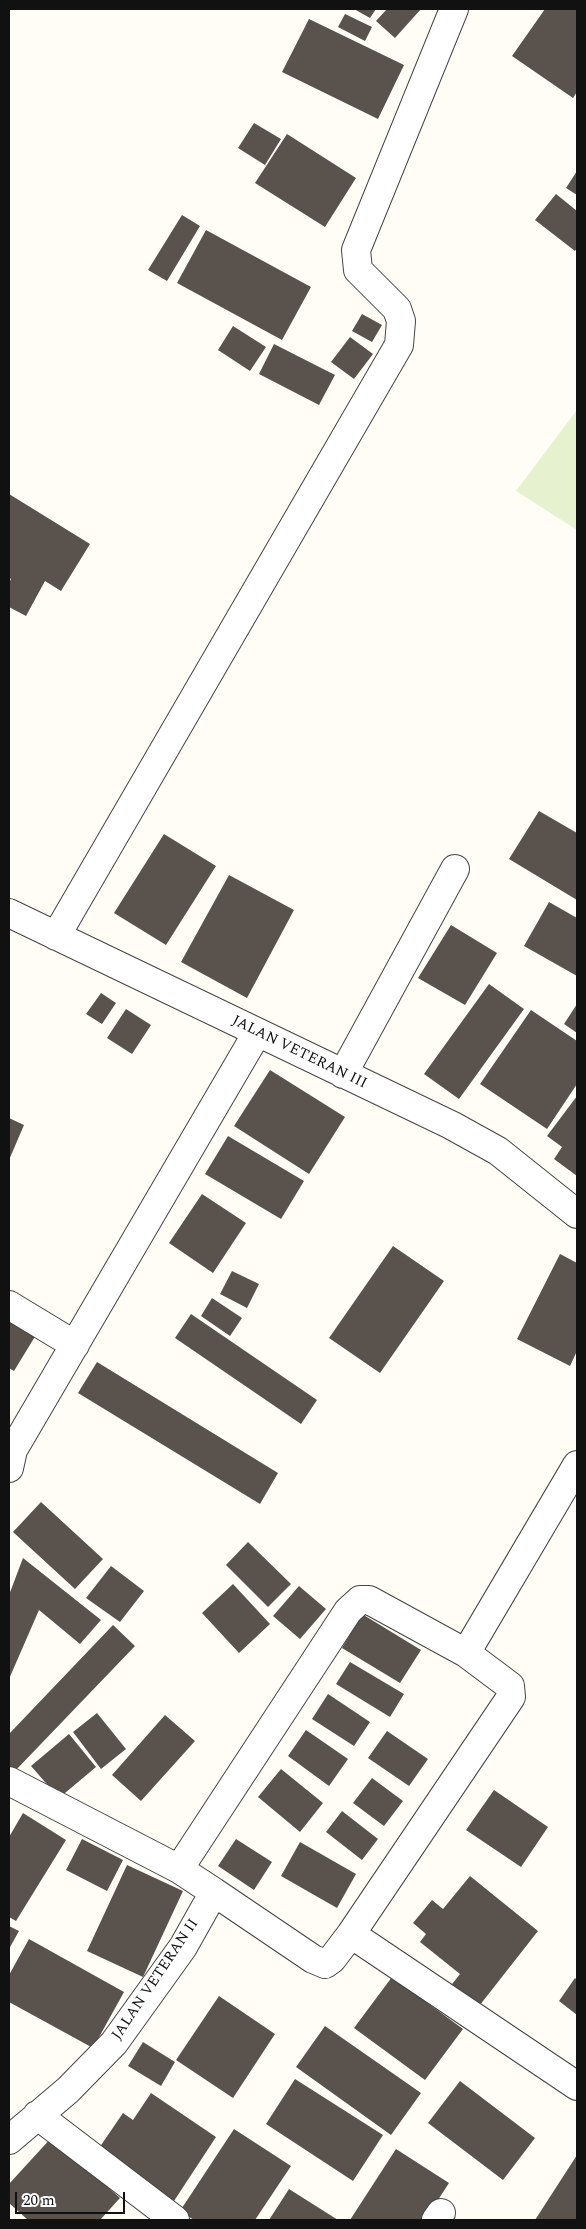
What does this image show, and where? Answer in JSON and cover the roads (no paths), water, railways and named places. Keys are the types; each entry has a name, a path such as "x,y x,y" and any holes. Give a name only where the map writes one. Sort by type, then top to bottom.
{"street":[{"path":"56,936 399,344 401,321 397,309 358,270 356,250 454,9"},
{"path":"343,1074 455,869"},
{"name":"JALAN VETERAN III","path":"9,913 451,1125 498,1151 577,1214"},
{"path":"10,1456 257,1033"},
{"path":"9,1305 75,1345"},
{"path":"466,1653 577,1465"},
{"path":"9,1781 179,1869 313,1959 325,1964 332,1959 351,1934 511,1697 512,1691 506,1682 466,1653 369,1600 355,1602 179,1869"},
{"name":"JALAN VETERAN II","path":"9,2140 68,2090 114,2043 183,1947 214,1892"},
{"path":"351,1934 577,2086"},
{"path":"38,2115 175,2220"}]}
